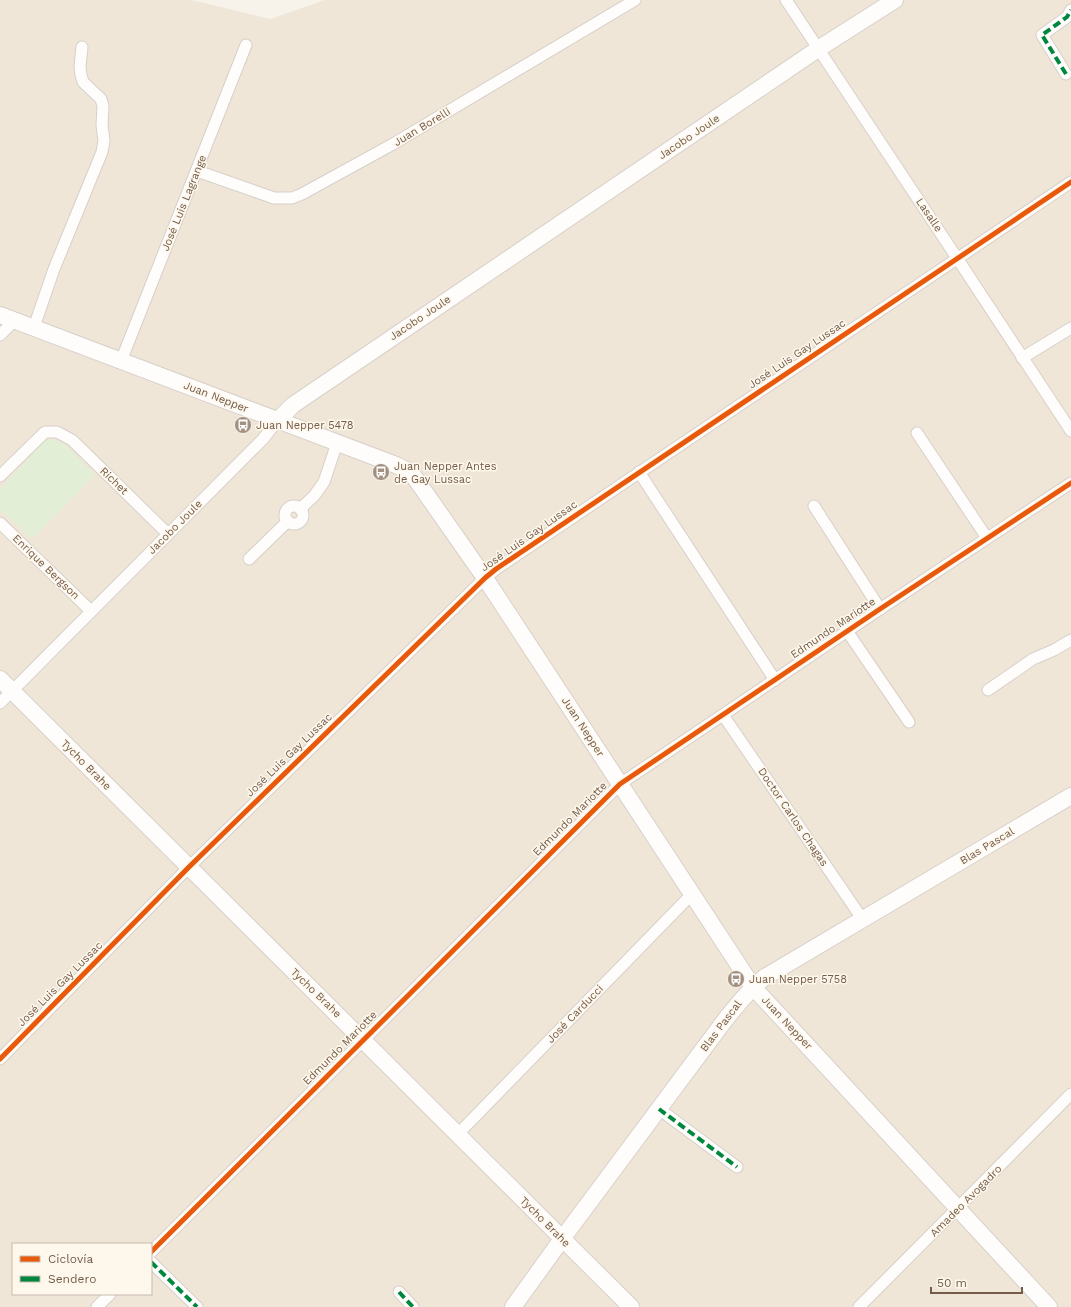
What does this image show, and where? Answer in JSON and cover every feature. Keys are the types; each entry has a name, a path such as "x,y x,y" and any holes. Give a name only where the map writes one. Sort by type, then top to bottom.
{"main road":[{"name":"Jacobo Joule","path":"277,421 293,405 818,49 895,0"},
{"name":"Juan Nepper","path":"0,315 396,465 406,470 415,478 485,578 753,987 1050,1307"},
{"name":"Tycho Brahe","path":"0,679 631,1307"},
{"name":"Blas Pascal","path":"513,1307 742,998 753,987 765,977 1071,796"}],"street":[{"name":"Juan Borelli","path":"197,171 274,198 292,198 393,144 635,0"},
{"name":"Lasalle","path":"786,0 1071,431"},
{"path":"1066,74 1042,35 1067,17 1071,10"},
{"name":"José Luis Lagrange","path":"121,361 246,45"},
{"path":"34,327 54,269 102,152 104,141 102,125 103,106 101,99 84,82 81,75 80,67 82,47"},
{"name":"José Luis Gay Lussac","path":"0,1059 189,867 485,578 639,472 1071,182"},
{"path":"0,335 15,320"},
{"path":"1022,358 1071,328"},
{"name":"Jacobo Joule","path":"0,703 263,438 277,421"},
{"name":"Richet","path":"0,476 45,432 57,432 72,440 168,534"},
{"path":"917,433 987,538"},
{"path":"249,559 288,521 285,514 289,508 297,507 300,509 314,496 324,482 337,443"},
{"path":"639,472 775,680"},
{"name":"Edmundo Mariotte","path":"152,1251 620,784 847,631 1071,483"},
{"path":"814,506 880,609"},
{"name":"Enrique Bergson","path":"0,523 91,611"},
{"path":"847,631 909,722"},
{"path":"988,690 1033,659 1054,650 1071,640"},
{"name":"Doctor Carlos Chagas","path":"723,715 863,920"},
{"name":"José Carducci","path":"457,1135 692,894"},
{"name":"Amadeo Avogadro","path":"859,1307 1071,1094"},
{"path":"659,1109 737,1167"},
{"path":"152,1263 197,1307"},
{"path":"399,1292 413,1307"},
{"path":"97,1307 109,1295"}],"shaded area":[{"path":"0,0 192,0 270,19 325,0 1071,0 1071,1307 0,1307"}],"green space":[{"path":"46,439 62,441 95,475 32,539 0,510 0,489"}],"marked path":[{"path":"1066,74 1042,35 1067,17 1071,10"},
{"path":"659,1109 737,1167"},
{"path":"152,1263 197,1307"},
{"path":"399,1292 413,1307"}],"cycle path":[{"path":"0,1059 189,867 485,578 496,569 1071,182"},
{"path":"152,1251 620,784 880,609 1071,483"}],"place":[{"name":"Juan Nepper 5478","path":"243,425"},
{"name":"Juan Nepper Antes de Gay Lussac","path":"381,472"},
{"name":"Juan Nepper 5758","path":"736,979"}]}
